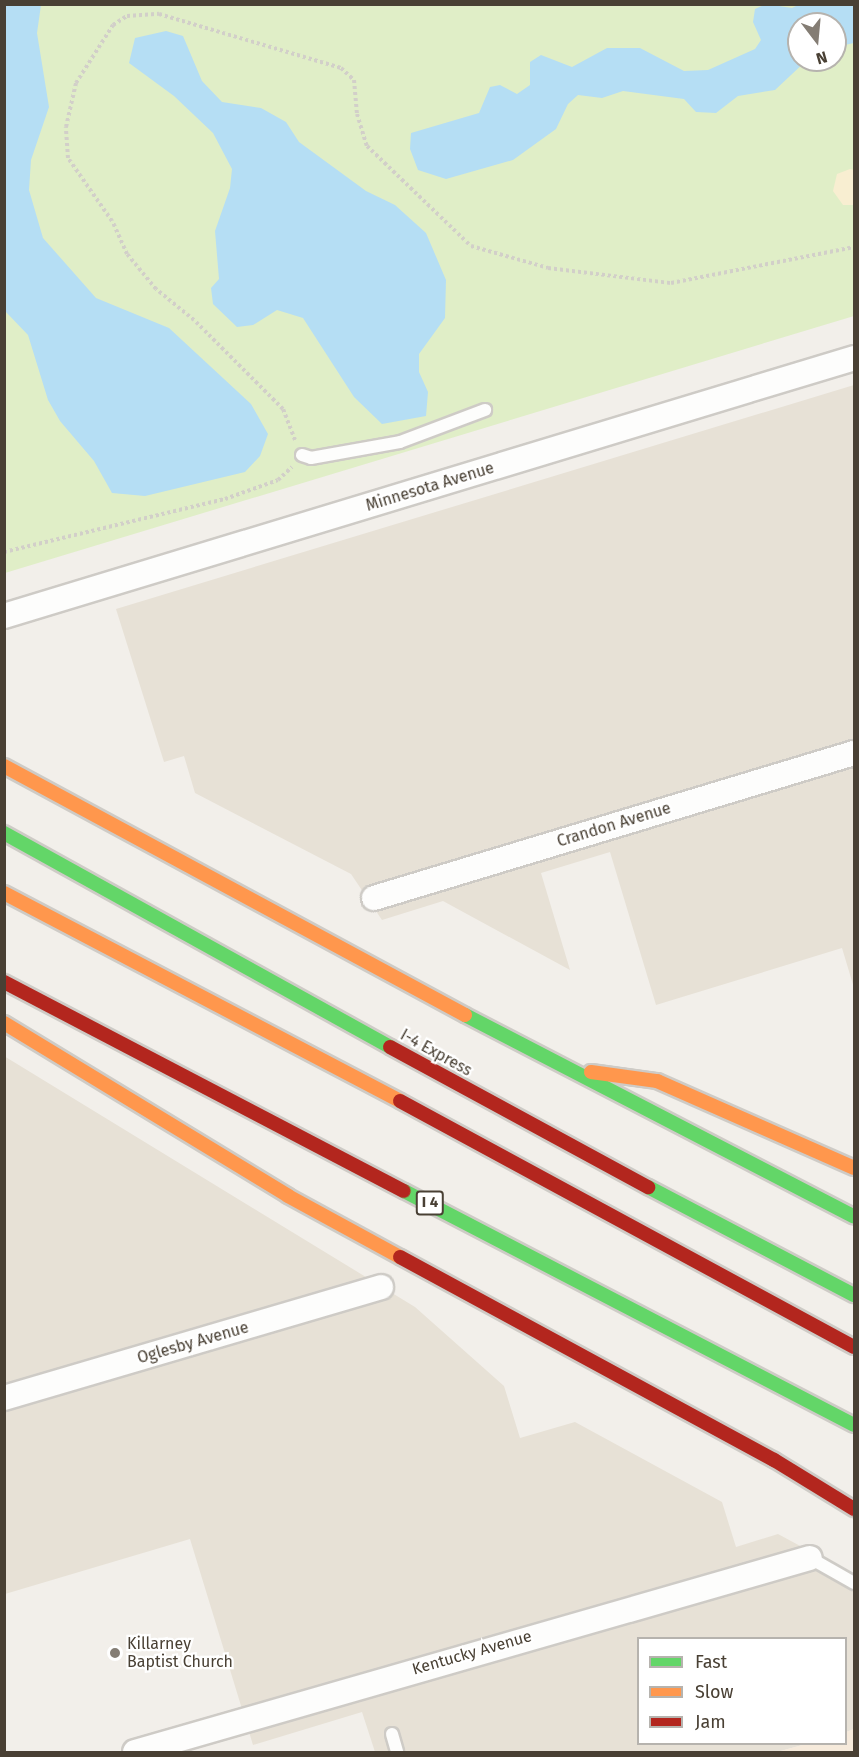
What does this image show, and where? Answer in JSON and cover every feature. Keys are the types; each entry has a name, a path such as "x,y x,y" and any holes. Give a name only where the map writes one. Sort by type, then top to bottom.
{"highway":[{"path":"4,766 565,1069 855,1217"},
{"name":"I-4 Express","path":"4,833 543,1131 855,1295"},
{"path":"4,893 402,1102 855,1347"},
{"name":"I 4","path":"4,982 855,1425"},
{"path":"4,1023 288,1196 774,1460 855,1509"},
{"path":"565,1069 657,1081 855,1168"}],"street":[{"name":"Minnesota Avenue","path":"4,616 855,358"},
{"name":"Crandon Avenue","path":"374,898 855,753"},
{"name":"Oglesby Avenue","path":"4,1398 381,1287"},
{"name":"Kentucky Avenue","path":"135,1752 810,1558"}],"lane":[{"path":"302,456 311,458 400,442 485,410"},
{"path":"810,1558 855,1583"},
{"path":"392,1734 397,1752"}],"path":[{"path":"4,552 225,499 278,480 302,456 283,409 194,320 156,289 127,254 112,221 68,158 66,127 76,83 114,25 127,16 159,14 341,68 354,80 357,114 367,146 471,246 548,268 671,283 855,248"}],"shaded area":[{"path":"854,385 854,988 842,948 656,1005 610,852 541,873 570,970 443,901 382,920 351,874 195,793 184,756 164,762 116,609"},
{"path":"4,1056 415,1307 504,1386 520,1438 575,1422 722,1502 736,1547 778,1534 854,1575 854,1729 847,1732 847,1637 637,1637 637,1745 802,1745 777,1752 375,1752 362,1712 253,1745 190,1539 5,1594"},
{"path":"854,1729 854,1752 777,1752 802,1745 847,1745 847,1732"}],"green space":[{"path":"5,5 854,5 854,316 5,573"}],"sand":[{"path":"850,169 854,170 854,205 843,205 833,191 837,174"}],"water":[{"path":"766,4 792,8 798,5 854,5 854,43 847,44 847,12 787,12 787,72 794,72 775,90 738,96 716,113 696,112 684,99 623,91 602,98 578,95 568,104 556,129 513,160 446,179 418,170 410,149 411,133 479,113 490,87 500,85 517,94 530,85 530,62 541,55 572,67 607,48 640,48 684,71 708,70 755,49 761,40 753,22 755,9"},
{"path":"4,5 41,5 37,33 49,107 31,160 29,190 43,238 96,298 169,328 251,404 268,434 260,456 245,472 145,496 112,493 94,461 60,421 48,400 28,335 5,311"},
{"path":"166,31 183,36 202,81 222,102 261,108 286,122 299,142 366,191 395,205 426,233 446,280 445,318 419,354 419,372 428,392 426,416 382,424 354,397 303,318 277,310 253,325 237,327 213,304 211,288 219,279 215,231 230,188 232,169 213,133 174,96 129,63 135,38"}],"traffic: fast":[{"path":"4,833 390,1047"},
{"path":"465,1015 854,1217"},
{"path":"648,1187 854,1295"},
{"path":"404,1191 854,1425"}],"traffic: slow":[{"path":"4,766 465,1015"},
{"path":"4,893 400,1101"},
{"path":"4,1023 288,1196 400,1257"},
{"path":"591,1072 657,1081 854,1168"}],"traffic: jam":[{"path":"4,982 404,1191"},
{"path":"390,1047 648,1187"},
{"path":"400,1101 854,1347"},
{"path":"400,1257 774,1460 854,1509"}],"place":[{"name":"Killarney Baptist Church","path":"115,1653"}]}
